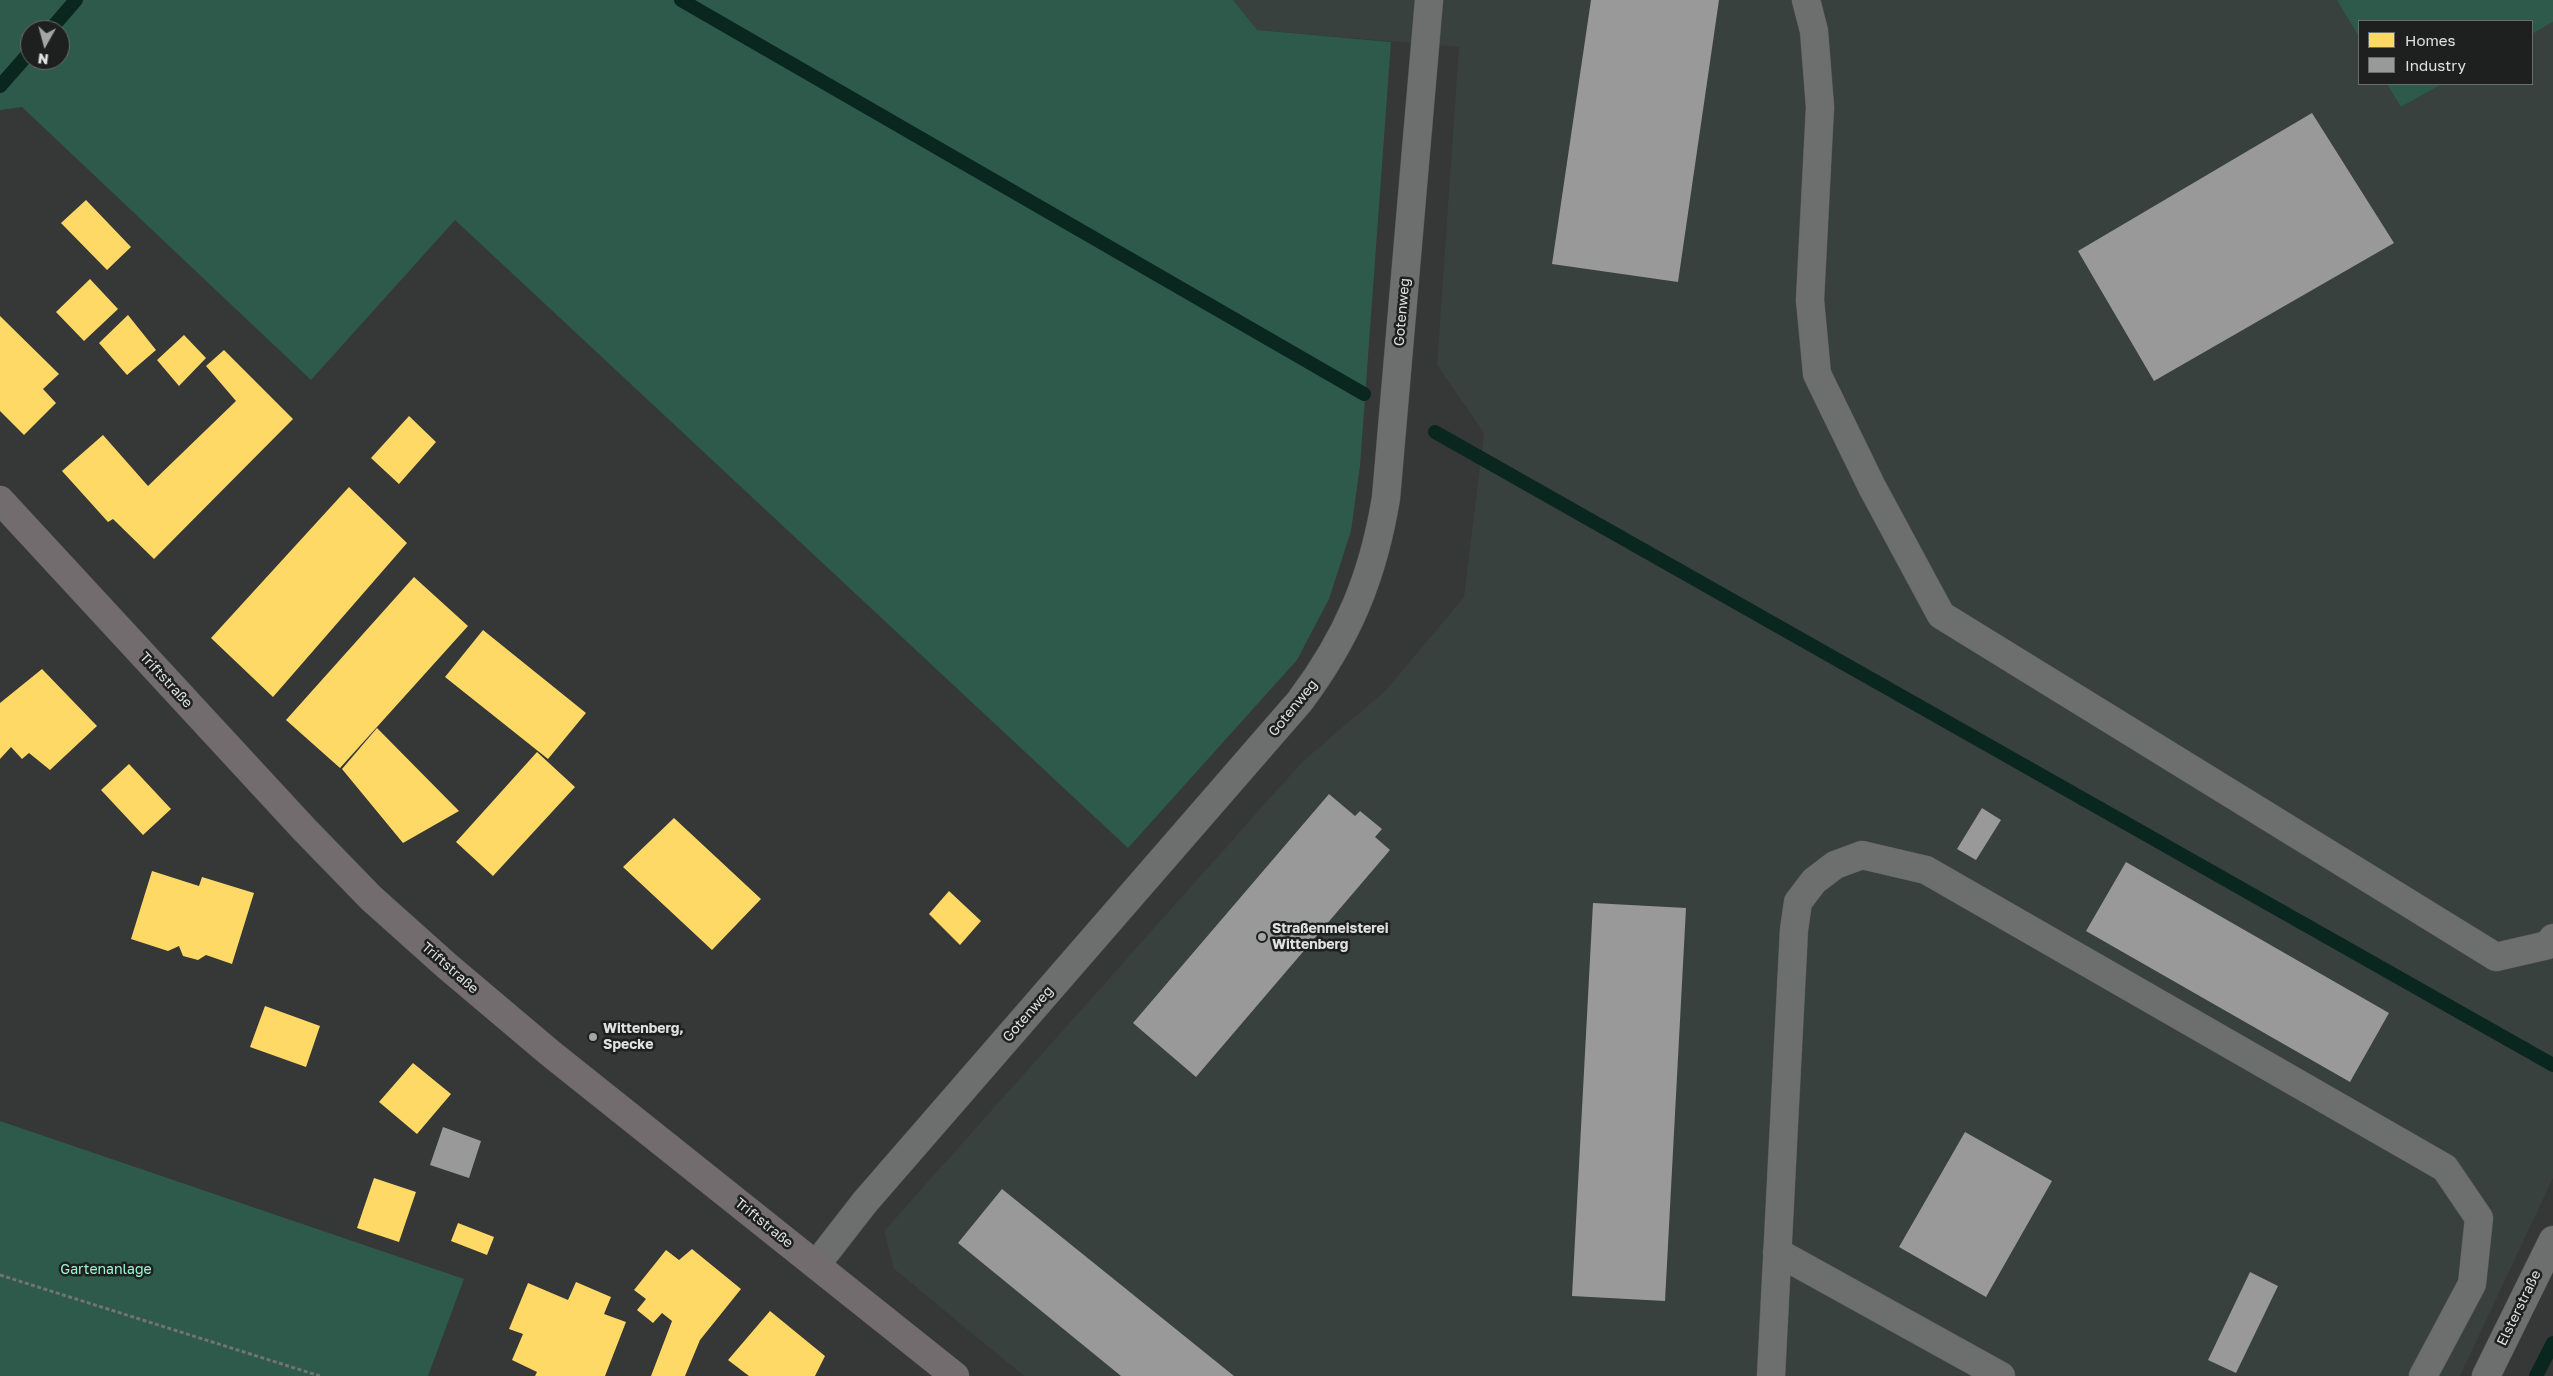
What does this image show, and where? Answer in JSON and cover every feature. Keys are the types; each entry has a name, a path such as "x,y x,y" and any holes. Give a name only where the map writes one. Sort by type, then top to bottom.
{"main road":[{"name":"Triftstraße","path":"0,500 297,822 371,898 447,966 550,1053 955,1376"}],"street":[{"name":"Gotenweg","path":"816,1264 865,1202 1300,702 1323,671 1342,638 1371,570 1386,498 1429,0"},
{"path":"1806,0 1814,31 1820,107 1810,300 1817,374 1872,487 1941,615 2496,957 2548,945 2553,938"},
{"path":"1771,1376 1794,930 1798,902 1814,881 1835,865 1862,855 1926,870 2445,1168 2479,1218 2473,1275 2472,1284 2423,1376"},
{"name":"Elsterstraße","path":"2486,1376 2553,1240"},
{"path":"1777,1252 2001,1376"}],"path":[{"path":"0,1276 320,1376"}],"shaded area":[{"path":"1233,0 2337,0 2358,35 2358,85 2388,85 2401,107 2440,85 2533,85 2533,33 2553,22 2553,1178 2460,1376 1024,1376 894,1269 884,1231 1302,762 1386,690 1464,597 1484,433 1437,365 1459,47 1256,30"}],"green space":[{"path":"0,0 1233,0 1257,30 1391,42 1360,466 1351,531 1329,599 1297,660 1128,848 455,220 311,380 22,107 0,110"},
{"path":"2337,0 2553,0 2553,22 2533,33 2533,20 2358,20 2358,35"},
{"path":"2388,85 2440,85 2401,107"},
{"name":"Gartenanlage","path":"0,1121 464,1279 428,1376 0,1376"}],"building: Homes":[{"path":"86,200 131,247 107,270 61,223"},
{"path":"90,279 118,309 84,341 56,312"},
{"path":"128,315 156,350 127,375 99,343"},
{"path":"0,316 59,374 43,389 56,403 24,435 0,411"},
{"path":"184,335 206,358 179,386 157,360"},
{"path":"224,350 293,419 154,559 113,519 108,522 62,471 103,435 148,486 236,401 206,366"},
{"path":"409,416 436,442 399,484 371,458"},
{"path":"349,487 407,543 273,697 211,638"},
{"path":"414,577 468,626 340,768 286,720"},
{"path":"483,630 586,713 548,759 445,677"},
{"path":"42,669 97,726 50,770 29,753 22,759 11,747 0,759 0,703"},
{"path":"377,728 459,811 403,843 342,769"},
{"path":"537,752 575,787 493,876 456,842"},
{"path":"129,764 171,809 143,835 101,790"},
{"path":"674,818 761,899 712,950 623,867"},
{"path":"152,871 199,886 202,877 254,893 232,964 206,955 198,960 183,956 179,946 168,951 131,939"},
{"path":"949,891 981,921 960,945 929,914"},
{"path":"265,1006 320,1026 306,1067 250,1047"},
{"path":"413,1063 451,1094 417,1134 379,1102"},
{"path":"374,1178 416,1192 399,1242 357,1228"},
{"path":"458,1223 494,1237 487,1255 451,1241"},
{"path":"692,1249 741,1289 700,1340 685,1376 651,1376 672,1321 662,1313 653,1323 637,1310 646,1299 634,1290 666,1250 679,1260"},
{"path":"576,1282 611,1297 604,1314 626,1322 605,1376 535,1376 537,1372 512,1360 523,1334 509,1329 528,1283 568,1300"},
{"path":"770,1311 825,1356 815,1376 749,1376 728,1360"}],"building: Industry":[{"path":"1591,0 1719,0 1678,282 1552,264"},
{"path":"2312,113 2394,243 2154,381 2078,251"},
{"name":"Straßenmeisterei Wittenberg","path":"1329,794 1355,816 1360,811 1382,829 1375,837 1390,850 1196,1077 1133,1023"},
{"path":"1982,808 2001,820 1976,860 1957,849"},
{"path":"2126,862 2389,1013 2350,1082 2086,931"},
{"path":"1593,903 1686,908 1665,1301 1572,1296"},
{"path":"443,1127 481,1141 469,1178 430,1165"},
{"path":"1965,1132 2052,1181 1986,1297 1899,1247"},
{"path":"1002,1189 1234,1376 1121,1376 958,1243"},
{"path":"2250,1272 2278,1286 2236,1373 2208,1360"}],"waterway":[{"path":"59,20 76,0"},
{"path":"681,0 1364,394"},
{"path":"0,86 20,63"},
{"path":"1435,432 2553,1065"},
{"path":"2536,1376 2553,1343"}],"place":[{"name":"Straßenmeisterei Wittenberg","path":"1262,937"},
{"name":"Wittenberg, Specke","path":"593,1037"}]}
